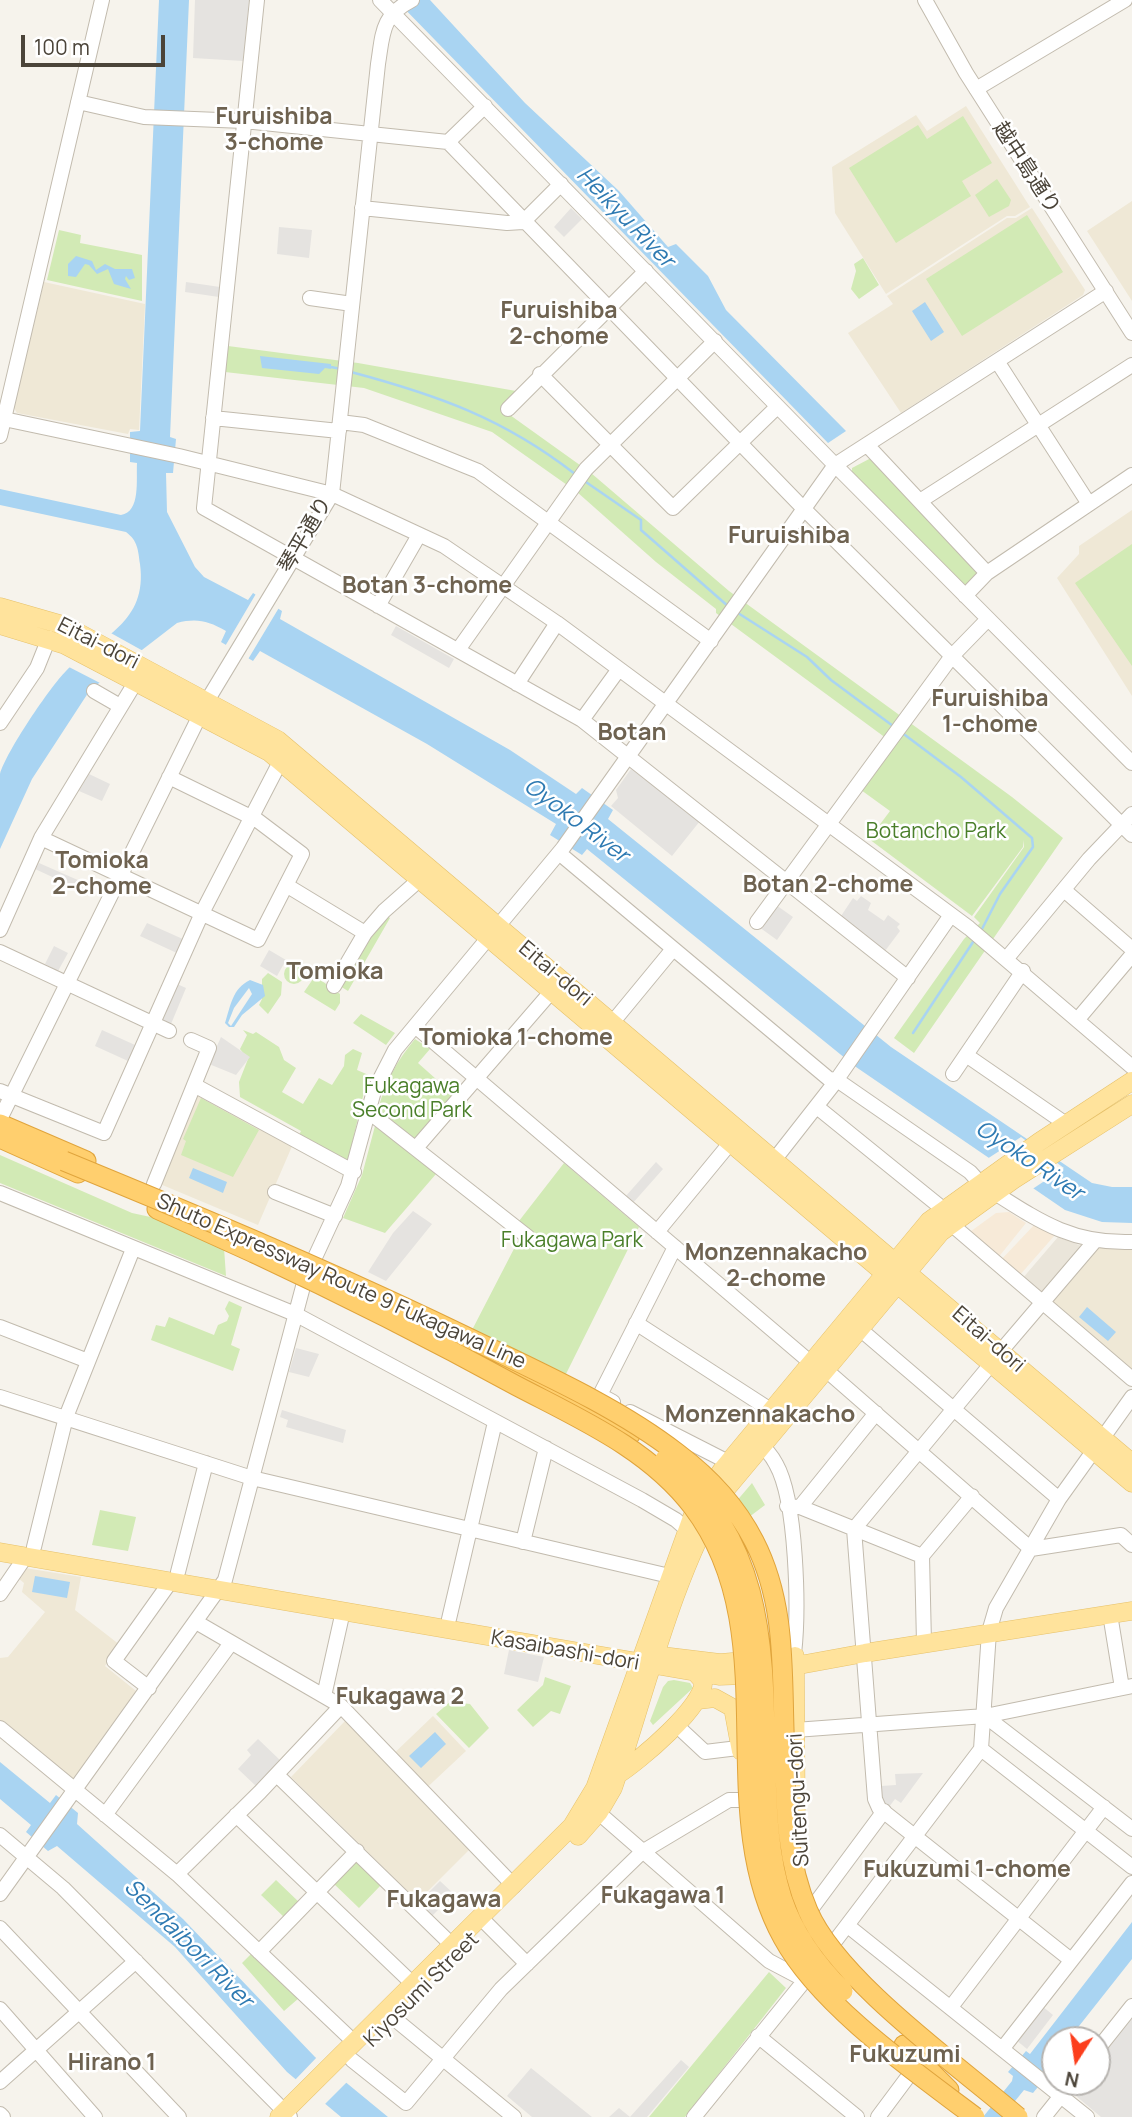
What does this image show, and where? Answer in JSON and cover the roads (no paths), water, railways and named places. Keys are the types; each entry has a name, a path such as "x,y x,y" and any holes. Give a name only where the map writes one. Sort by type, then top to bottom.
{"highway":[{"path":"0,1122 221,1219 247,1236"},
{"name":"Shuto Expressway Route 9 Fukagawa Line","path":"0,1136 247,1236 531,1368 659,1440 695,1467 729,1502 754,1541 772,1585 781,1644 788,1834 807,1909 826,1942 861,1981 1008,2112"},
{"name":"Shuto Expressway Route 9 Fukagawa Line","path":"0,1136 374,1309 621,1442 668,1479 694,1509 720,1554 737,1602 745,1674 754,1838 762,1885 777,1925 798,1961 837,2004 975,2117"},
{"path":"0,1153 56,1177 91,1179"},
{"path":"480,1366 515,1373 647,1445 692,1483 728,1531 743,1568 757,1619 764,1678 769,1835 782,1898 797,1930 819,1965 860,2008 964,2077"},
{"path":"772,1585 775,1811 786,1884 798,1914 819,1950 844,1979 907,2041 953,2094"}],"main road":[{"name":"Eitai-dori","path":"0,607 49,619 130,660 280,762 419,880 612,1023 735,1137 775,1159 896,1272"},
{"name":"Eitai-dori","path":"0,625 49,638 135,682 278,740 492,932 551,992 735,1137 896,1272 1098,1443 1132,1483"},
{"path":"693,1534 758,1441 818,1366 896,1272 947,1217 1007,1174 1039,1142 1132,1081"},
{"path":"1007,1174 1052,1155 1132,1104"},
{"path":"594,1808 693,1534 705,1493 728,1462 758,1441 772,1411 818,1366 861,1330 896,1272"},
{"name":"Eitai-dori","path":"1098,1443 1132,1463"},
{"name":"Kasaibashi-dori","path":"0,1541 30,1552"},
{"name":"Kasaibashi-dori","path":"0,1552 30,1552 449,1619 647,1659 696,1673 745,1675 864,1647 990,1627 1132,1599"},
{"name":"Kasaibashi-dori","path":"222,1584 344,1611 647,1659 790,1663"},
{"name":"Kasaibashi-dori","path":"990,1627 1132,1611"},
{"name":"Kiyosumi Street","path":"287,2115 341,2065 594,1808 617,1775 647,1659"},
{"path":"749,1781 766,1758 772,1741 772,1704 776,1678 790,1663"},
{"name":"Suitengu-dori","path":"790,1663 795,1730 796,1843 812,1908 833,1945 866,1984 964,2077 1008,2112"},
{"path":"617,1775 644,1755 698,1700 704,1686 696,1673"},
{"path":"744,1755 745,1675"},
{"path":"698,1700 715,1698 733,1708 749,1781 751,1844 764,1904 781,1947 805,1980 913,2070 953,2094 982,2117"},
{"name":"Kiyosumi Street","path":"341,2065 353,2041 389,2015 413,1984 452,1945 484,1921 572,1826 594,1808"}],"street":[{"path":"0,436 102,0"},
{"path":"257,0 204,508 582,720 908,978"},
{"path":"380,0 401,6 485,106 835,466 1132,763"},
{"name":"越中島通り","path":"925,0 976,89 1132,333"},
{"path":"976,89 1125,0"},
{"name":"琴平通り","path":"0,1122 6,1093 67,982 204,708 332,494 384,26 401,6"},
{"path":"78,102 152,117 244,121 448,142 804,509 1132,835"},
{"path":"448,142 485,106"},
{"path":"362,208 507,223 523,222 561,184"},
{"path":"508,409 540,374 646,271"},
{"path":"0,1894 222,1584 305,1279 354,1172 369,1112 385,1065 561,851 835,466 1106,291"},
{"path":"310,298 352,304"},
{"path":"458,650 586,469 715,341"},
{"path":"997,361 1089,504"},
{"path":"920,501 1132,365"},
{"path":"540,374 673,508 778,407"},
{"path":"214,418 339,426 363,425 478,471 710,641"},
{"path":"4,419 123,443 332,494 444,545 557,623 970,928 1132,1067"},
{"path":"867,446 988,573"},
{"path":"965,596 988,573 1132,475"},
{"path":"378,606 419,535"},
{"path":"757,922 952,656 988,619"},
{"path":"517,684 557,623"},
{"path":"0,723 37,668 49,638"},
{"path":"582,720 619,669"},
{"path":"0,930 41,838 135,682"},
{"path":"94,691 120,706"},
{"path":"6,1093 104,1133 202,913 280,762"},
{"path":"41,838 258,940 302,854 250,816 169,777"},
{"path":"1007,958 1132,814"},
{"path":"561,851 673,949 830,1079 837,1080 970,1172 988,1188 1059,1231 1094,1242 1132,1242"},
{"path":"334,986 365,933 384,911 419,880"},
{"path":"286,885 365,933"},
{"path":"1064,890 1132,949"},
{"path":"775,1159 837,1080 951,915"},
{"path":"612,1023 673,949"},
{"path":"0,951 169,1031"},
{"path":"1078,1019 1132,955"},
{"path":"953,1074 1023,971"},
{"path":"416,1148 551,992"},
{"path":"415,1026 657,1233 876,1413 1031,1549"},
{"path":"154,1184 209,1048 191,1040"},
{"path":"966,1055 1066,1124"},
{"path":"194,1085 354,1172"},
{"path":"817,1107 1132,1380"},
{"path":"369,1112 528,1237"},
{"path":"657,1233 735,1137"},
{"path":"0,1192 295,1314 546,1448 693,1534"},
{"path":"275,1192 335,1216"},
{"path":"1071,1959 884,1811 875,1799 855,1529 953,1408 1094,1242"},
{"path":"675,1247 600,1395 728,1462"},
{"path":"0,1594 30,1552 66,1417 133,1249"},
{"path":"636,1323 772,1411"},
{"path":"0,1327 88,1361"},
{"path":"861,1330 1059,1499"},
{"path":"0,1396 252,1478 676,1578"},
{"path":"694,2117 848,1926 981,1749 990,1627 1059,1499 1132,1397"},
{"path":"876,1413 794,1506 922,1556"},
{"path":"449,1619 495,1422"},
{"name":"Suitengu-dori","path":"758,1441 779,1471 794,1506 795,1550 790,1663"},
{"path":"523,1542 546,1448"},
{"path":"149,1688 114,1661 174,1576 206,1463"},
{"path":"924,1638 922,1556 972,1496"},
{"path":"1031,1549 1121,1535 1132,1545"},
{"path":"324,1696 344,1611"},
{"path":"795,1730 985,1716 1127,1687 1110,1614"},
{"path":"196,1622 341,1706 514,1886"},
{"path":"106,1815 230,1643"},
{"path":"177,1874 341,1706"},
{"path":"985,1716 1132,1829"},
{"path":"675,1724 705,1752 744,1755"},
{"path":"0,1728 71,1796 106,1815 177,1874 353,2041"},
{"path":"981,1749 1132,1867"},
{"path":"276,1775 452,1945"},
{"path":"341,2065 406,2103 491,2000 642,1852 729,1800 749,1800"},
{"path":"951,2007 1104,1807"},
{"path":"594,1808 769,1961 805,1980"},
{"path":"812,1908 884,1811"},
{"path":"236,1815 413,1984"},
{"path":"0,1835 27,1857 136,1961 287,2115"},
{"path":"259,1952 357,1851"},
{"path":"1003,2048 1132,1883"},
{"path":"484,1921 527,1964"},
{"path":"848,1926 1041,2080"},
{"path":"0,1928 179,2117"},
{"path":"0,2082 136,1961"},
{"path":"1111,2032 1132,2006"},
{"path":"0,2009 95,2117"},
{"path":"389,2015 514,2117"},
{"path":"758,2036 857,2117"},
{"path":"878,2117 913,2070"},
{"path":"1044,2117 1060,2096"},
{"path":"1062,2096 1087,2117"}],"water":[{"name":"Oyoko River","path":"159,0 189,0 170,437 176,439 173,473 166,473 167,512 195,567 204,577 248,600 253,593 282,611 280,619 510,750 576,794 582,788 613,810 608,819 891,1047 1092,1183 1132,1187 1132,1223 1102,1222 1065,1210 856,1067 587,849 582,855 550,835 556,824 427,744 260,651 253,661 221,642 226,631 208,623 177,623 90,690 32,779 0,849 0,774 4,764 29,720 59,679 129,615 137,601 141,584 137,546 126,532 0,505 0,489 121,515 132,508 135,501 137,463 130,462 130,432 140,431"},
{"name":"Heikyu River","path":"396,0 430,0 525,103 619,191 668,247 676,244 708,276 726,310 846,431 828,443"},
{"path":"76,256 92,261 96,270 105,264 115,269 132,269 135,278 129,280 126,276 125,279 131,289 114,284 108,269 97,274 85,264 76,277 68,276 68,264"},
{"path":"925,302 944,332 931,341 912,311"},
{"path":"260,356 331,364 331,369 325,368 319,374 262,368"},
{"path":"250,980 263,985 265,996 242,1015 234,1027 229,1027 225,1023 231,1004 244,984","holes":["249,988 252,994 231,1026 228,1023 234,1008"]},
{"path":"193,1168 227,1182 223,1193 189,1178"},
{"path":"1087,1307 1116,1332 1108,1341 1079,1317"},
{"path":"35,1576 70,1582 67,1598 32,1592"},
{"path":"435,1732 446,1744 421,1768 409,1756"},
{"name":"Sendaibori River","path":"0,1762 50,1803 56,1795 78,1813 77,1824 183,1919 315,2057 388,2117 341,2117 287,2072 175,1947 57,1846 48,1851 26,1832 31,1825 0,1799"},
{"path":"1132,1922 1132,1959 1079,2026 1052,2026"},
{"path":"1041,2040 1041,2083 1033,2093 1024,2090 1002,2117 983,2117 1012,2081 1013,2076 1008,2072 1026,2051 1030,2054"}],"waterway":[{"path":"331,367 341,369"},
{"path":"351,372 441,400 495,423 548,454 575,474"},
{"path":"583,480 641,520 641,530 729,607"},
{"path":"738,613 807,657 831,680 893,726"},
{"path":"901,732 961,777 1032,838 1033,847 1000,894 981,931"},
{"path":"913,1033 975,939"}],"district":[{"name":"Furuishiba 3-chome","path":"274,131"},
{"name":"Furuishiba 2-chome","path":"559,325"},
{"name":"Furuishiba","path":"789,536"},
{"name":"Botan 3-chome","path":"427,587"},
{"name":"Furuishiba 1-chome","path":"990,713"},
{"name":"Botan","path":"632,733"},
{"name":"Tomioka 2-chome","path":"102,875"},
{"name":"Botan 2-chome","path":"828,886"},
{"name":"Tomioka","path":"335,972"},
{"name":"Tomioka 1-chome","path":"516,1039"},
{"name":"Monzennakacho 2-chome","path":"776,1267"},
{"name":"Monzennakacho","path":"760,1415"},
{"name":"Fukagawa 2","path":"400,1698"},
{"name":"Fukuzumi 1-chome","path":"967,1871"},
{"name":"Fukagawa 1","path":"663,1897"},
{"name":"Fukagawa","path":"444,1900"},
{"name":"Fukuzumi","path":"905,2055"},
{"name":"Hirano 1","path":"112,2064"}],"park label":[{"name":"Botancho Park","path":"936,832"},
{"name":"Fukagawa Second Park","path":"412,1099"},
{"name":"Fukagawa Park","path":"572,1241"}]}
